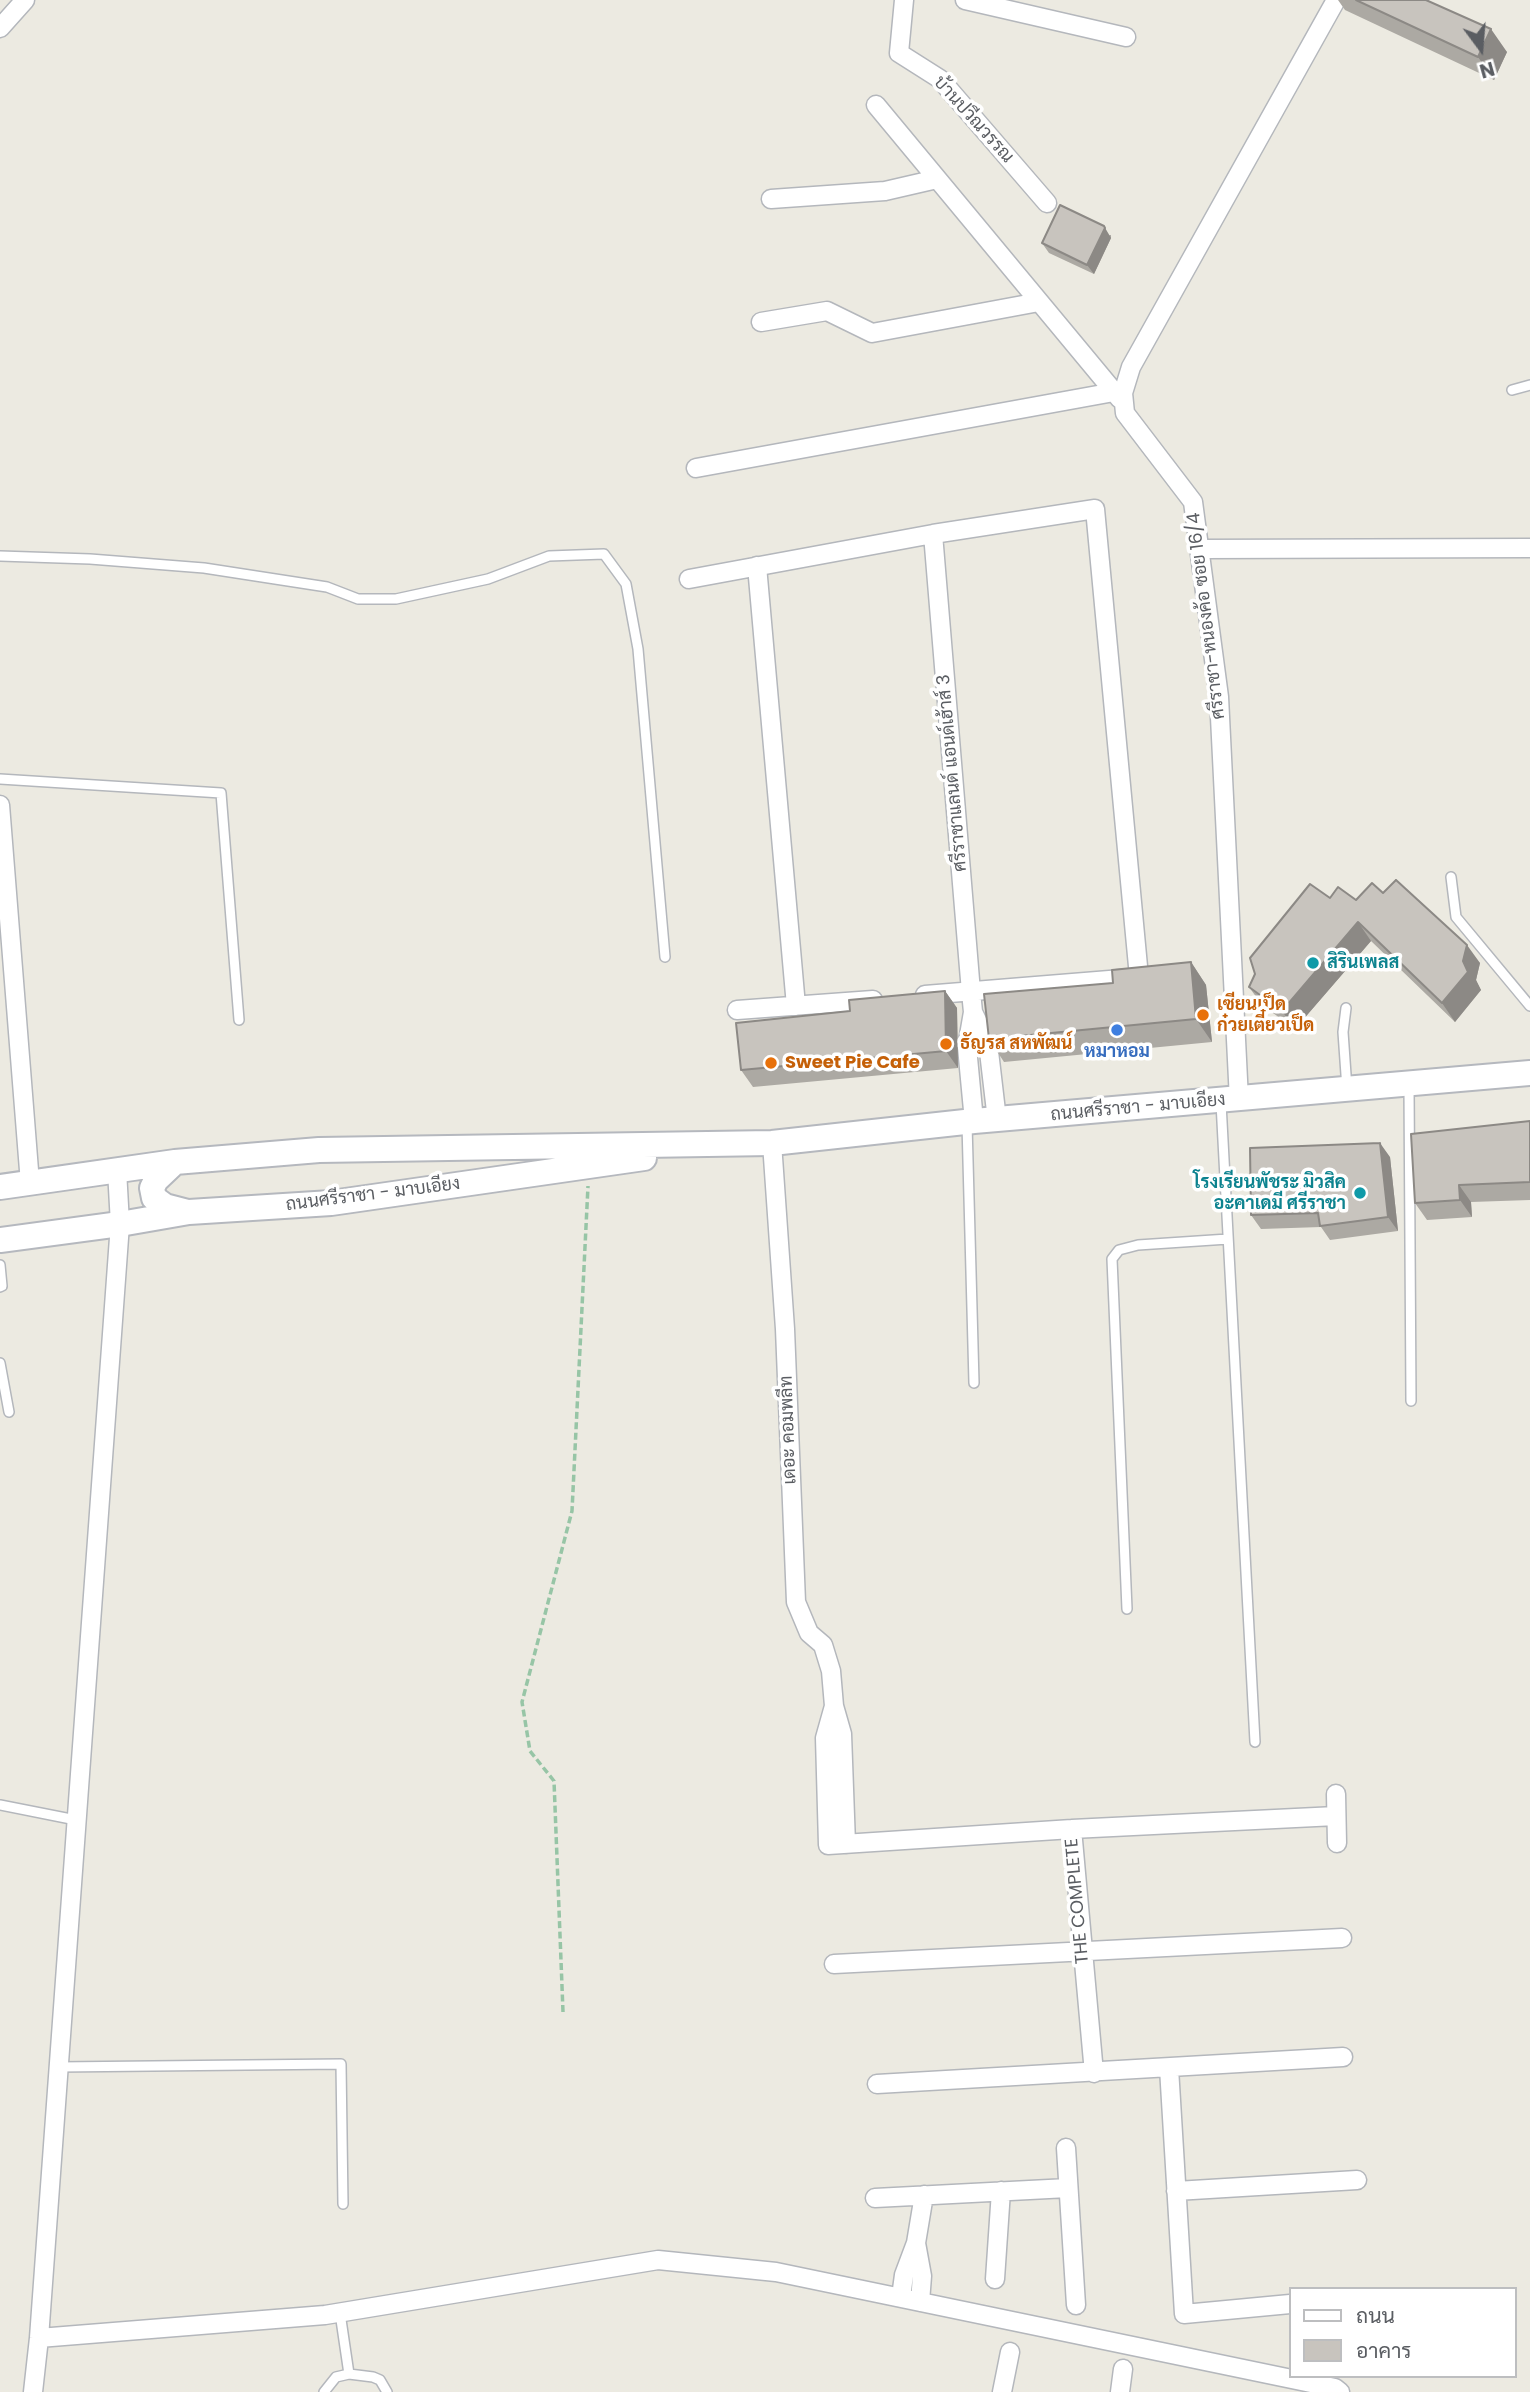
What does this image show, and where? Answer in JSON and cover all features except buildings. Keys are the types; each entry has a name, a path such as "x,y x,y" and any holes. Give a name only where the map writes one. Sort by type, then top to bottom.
{"main road":[{"name":"ถนนศรีราชา - มาบเอียง","path":"0,1187 175,1162 319,1150 772,1143 980,1121 1530,1073"},
{"name":"ถนนศรีราชา - มาบเอียง","path":"0,1240 189,1212 331,1203 745,1144"},
{"path":"175,1162 156,1180 152,1188 155,1198 165,1206 189,1212"}],"street":[{"path":"0,28 25,0"},
{"name":"บ้านปวีณวรรณ","path":"904,0 900,53 940,79 1047,203"},
{"path":"965,0 1126,37"},
{"path":"696,468 1119,398 1131,367 1336,0"},
{"name":"ศรีราชา-หนองค้อ ซอย 16/4","path":"876,105 1119,398 1125,413 1194,502 1219,696 1230,1100"},
{"path":"771,199 885,191 937,178"},
{"path":"761,322 827,311 872,333 1039,302"},
{"path":"689,579 933,534 1095,509 1145,977 737,1010"},
{"name":"ศรีราชาแลนด์ แอนด์เฮ้าส์ 3","path":"933,534 972,1012 988,1043 980,1121"},
{"path":"1201,549 1530,548"},
{"path":"757,566 796,1006"},
{"path":"0,805 30,1183"},
{"name":"เดอะ คอมพลีท","path":"772,1143 785,1329 796,1602 809,1633 823,1645 831,1671 834,1706"},
{"path":"33,2392 120,1224 117,1170"},
{"name":"THE COMPLETE","path":"834,1706 842,1734 837,1845 1072,1829 1094,2073"},
{"path":"1336,1794 1337,1843"},
{"path":"1072,1829 1336,1816"},
{"path":"834,1964 1342,1938"},
{"path":"877,2084 1343,2057"},
{"path":"1169,2068 1184,2314 1288,2304"},
{"path":"1066,2148 1076,2305"},
{"path":"1176,2191 1357,2180"},
{"path":"875,2198 1068,2188"},
{"path":"995,2279 1001,2191"},
{"path":"901,2297 904,2275 916,2243 924,2195"},
{"path":"916,2243 922,2276 920,2302"},
{"path":"39,2338 340,2313 658,2260 776,2272 1335,2388 1339,2392"},
{"path":"1002,2392 1010,2352"},
{"path":"1120,2392 1124,2369"}],"lane":[{"path":"1512,390 1530,385"},
{"path":"0,556 90,559 204,568 327,587 359,599 396,599 488,579 549,556 604,554 626,584 638,649 665,957"},
{"path":"0,779 221,793 239,1020"},
{"path":"1451,877 1456,917 1530,1006"},
{"path":"1346,1008 1343,1032 1347,1091"},
{"path":"1409,1085 1411,1401"},
{"path":"1230,1100 1228,1239 1255,1742"},
{"path":"974,1383 980,1121"},
{"path":"1127,1609 1112,1259 1119,1250 1138,1245 1228,1239"},
{"path":"0,1265 0,1287"},
{"path":"0,1363 9,1412"},
{"path":"0,1805 76,1820"},
{"path":"58,2067 341,2064 343,2204"},
{"path":"340,2313 349,2374"},
{"path":"324,2392 336,2377 349,2374 380,2380 387,2392"}],"path":[{"path":"562,2012 554,1781 530,1751 522,1702 572,1511 589,1166"}],"place":[{"name":"สิรินเพลส","path":"1313,963"},
{"name":"เซียนเป็ด ก๋วยเตี๋ยวเป็ด","path":"1203,1015"},
{"name":"หมาหอม","path":"1117,1030"},
{"name":"ธัญรส สหพัฒน์","path":"946,1044"},
{"name":"Sweet Pie Cafe","path":"771,1063"},
{"name":"โรงเรียนพัชระ มิวสิค อะคาเดมี ศรีราชา","path":"1360,1193"}]}
